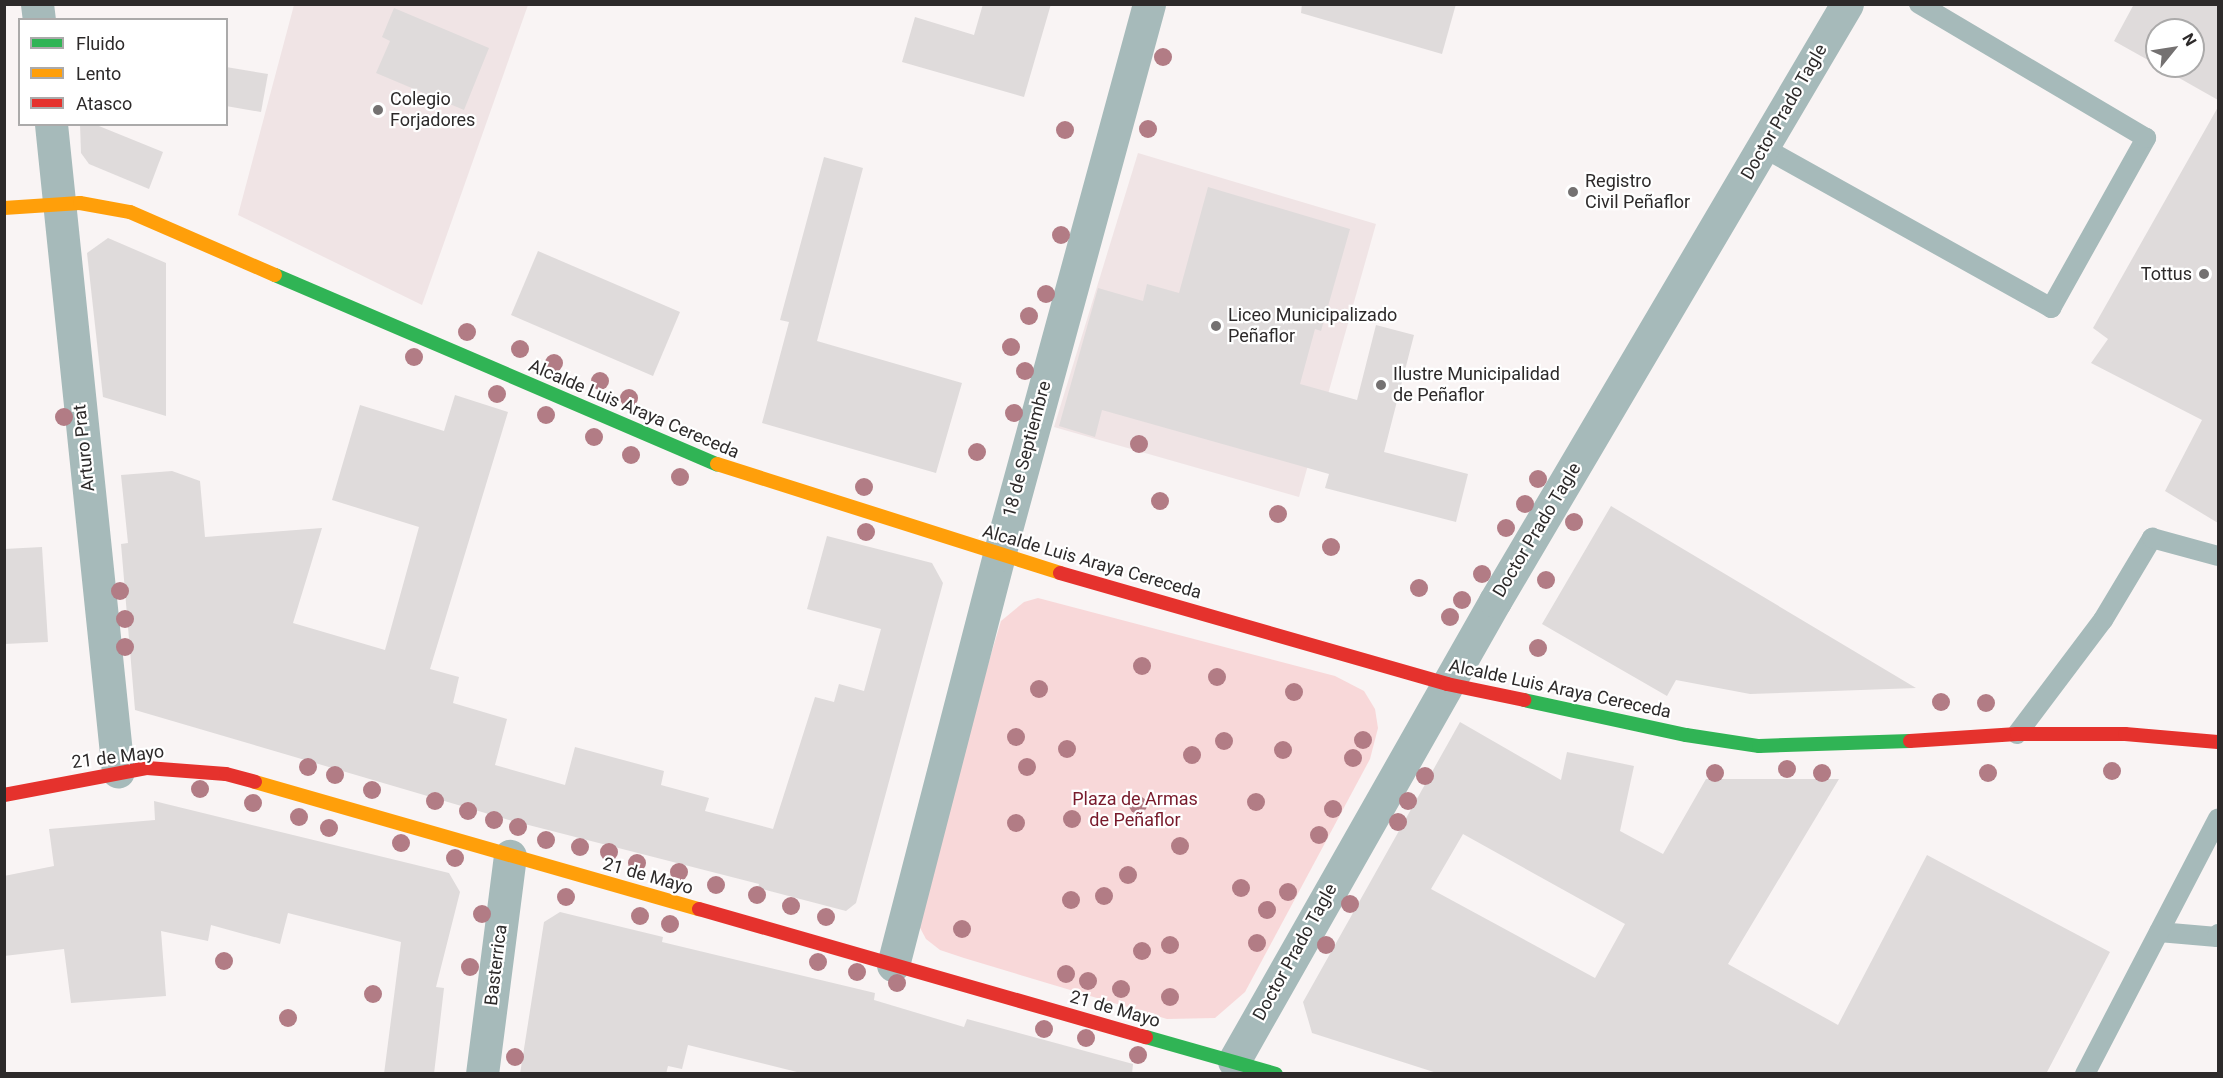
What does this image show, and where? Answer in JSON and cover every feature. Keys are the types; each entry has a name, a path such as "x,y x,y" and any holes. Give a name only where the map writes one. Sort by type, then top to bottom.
{"main road":[{"name":"Alcalde Luis Araya Cereceda","path":"4,208 60,203 111,206 130,212 671,447 766,482 999,555 1447,684 1686,735 1759,746 1834,746 2017,734 2125,734 2218,742"},
{"name":"21 de Mayo","path":"4,795 118,772 173,768 226,774 1276,1074"}],"street":[{"name":"18 de Septiembre","path":"892,964 999,555 1149,4"},
{"name":"Doctor Prado Tagle","path":"1234,1061 1447,684 1847,4"},
{"name":"Arturo Prat","path":"51,126 118,772"},
{"name":"Basterrica","path":"482,1074 510,856"}],"lane":[{"path":"1764,148 2051,308 2146,138 1919,4"},
{"path":"2017,734 2103,620 2152,538 2218,556"},
{"path":"2085,1074 2218,818"},
{"path":"2159,932 2217,937 2218,934"}],"shaded area":[{"name":"Colegio Forjadores","path":"294,5 528,5 422,305 238,215"},
{"name":"Liceo Municipalizado Peñaflor","path":"1138,153 1376,224 1299,497 1054,427"}],"green space":[{"name":"Plaza de Armas de Peñaflor","path":"1038,598 1335,676 1364,691 1375,709 1378,728 1370,759 1245,992 1215,1018 1167,1019 964,958 940,950 926,939 918,924 919,894 1001,621 1024,602"}],"building":[{"path":"983,4 1051,4 1024,97 902,62 915,17 974,35"},
{"path":"1302,4 1456,4 1442,54 1301,13"},
{"path":"2134,4 2218,4 2218,100 2179,78 2205,78 2205,18 2145,18 2145,58 2114,41"},
{"path":"394,8 489,48 464,110 376,73 390,41 382,37"},
{"path":"228,67 268,74 261,112 228,106"},
{"path":"2218,107 2218,523 2165,491 2202,420 2091,363 2108,339 2093,328"},
{"path":"80,126 99,126 163,152 149,189 89,164 81,153"},
{"path":"824,157 863,168 817,341 962,383 936,473 762,423 789,322 780,320"},
{"name":"Liceo Municipalizado Peñaflor","path":"1208,187 1350,229 1321,331 1315,329 1300,384 1357,400 1376,325 1414,335 1384,452 1468,474 1456,522 1325,488 1329,474 1102,410 1095,437 1059,426 1098,288 1143,301 1147,284 1179,293"},
{"path":"108,238 166,263 166,416 103,397 87,253"},
{"path":"538,251 680,312 653,376 511,315"},
{"path":"455,395 508,412 430,669 459,677 453,703 507,719 495,765 565,785 575,747 664,771 661,785 709,798 705,811 773,829 815,697 834,702 839,684 864,691 881,629 807,609 827,536 932,563 943,583 856,903 846,911 758,888 759,884 509,820 135,710 121,544 128,543 121,475 172,471 200,481 205,537 322,528 293,623 385,650 419,527 332,500 360,405 444,431"},
{"path":"1611,506 1916,688 1750,694 1676,680 1667,696 1542,624"},
{"path":"42,547 48,642 4,644 4,549"},
{"path":"1460,722 1561,780 1567,752 1634,766 1620,831 1663,854 1706,779 1839,779 1728,964 1838,1025 1927,855 2110,952 2046,1074 1440,1074 1312,1033 1303,1002","holes":["1463,834 1625,924 1595,978 1431,889"]},
{"path":"154,801 449,873 460,892 436,987 444,988 434,1074 384,1074 401,942 288,913 280,944 211,925 208,941 161,931 166,996 71,1003 64,949 4,956 4,876 54,866 49,829 155,820"},
{"path":"560,912 663,937 662,942 875,993 874,1000 964,1027 967,1019 1133,1064 1132,1074 805,1074 688,1045 682,1069 668,1066 666,1074 520,1074 544,922"}],"traffic: fast":[{"path":"275,275 717,464"},
{"path":"1524,700 1686,735 1759,746 1910,741"},
{"path":"1146,1037 1276,1074"}],"traffic: slow":[{"path":"4,208 80,203 130,212 275,275"},
{"path":"717,464 1060,573"},
{"path":"255,782 699,909"}],"traffic: jam":[{"path":"1060,573 1447,684 1524,700"},
{"path":"1910,741 2017,734 2125,734 2218,742"},
{"path":"4,795 147,768 226,774 255,782"},
{"path":"699,909 1146,1037"}],"place":[{"name":"Colegio Forjadores","path":"378,110"},
{"name":"Registro Civil Peñaflor","path":"1573,192"},
{"name":"Tottus","path":"2204,274"},
{"name":"Liceo Municipalizado Peñaflor","path":"1216,326"},
{"name":"Ilustre Municipalidad de Peñaflor","path":"1381,385"}]}
